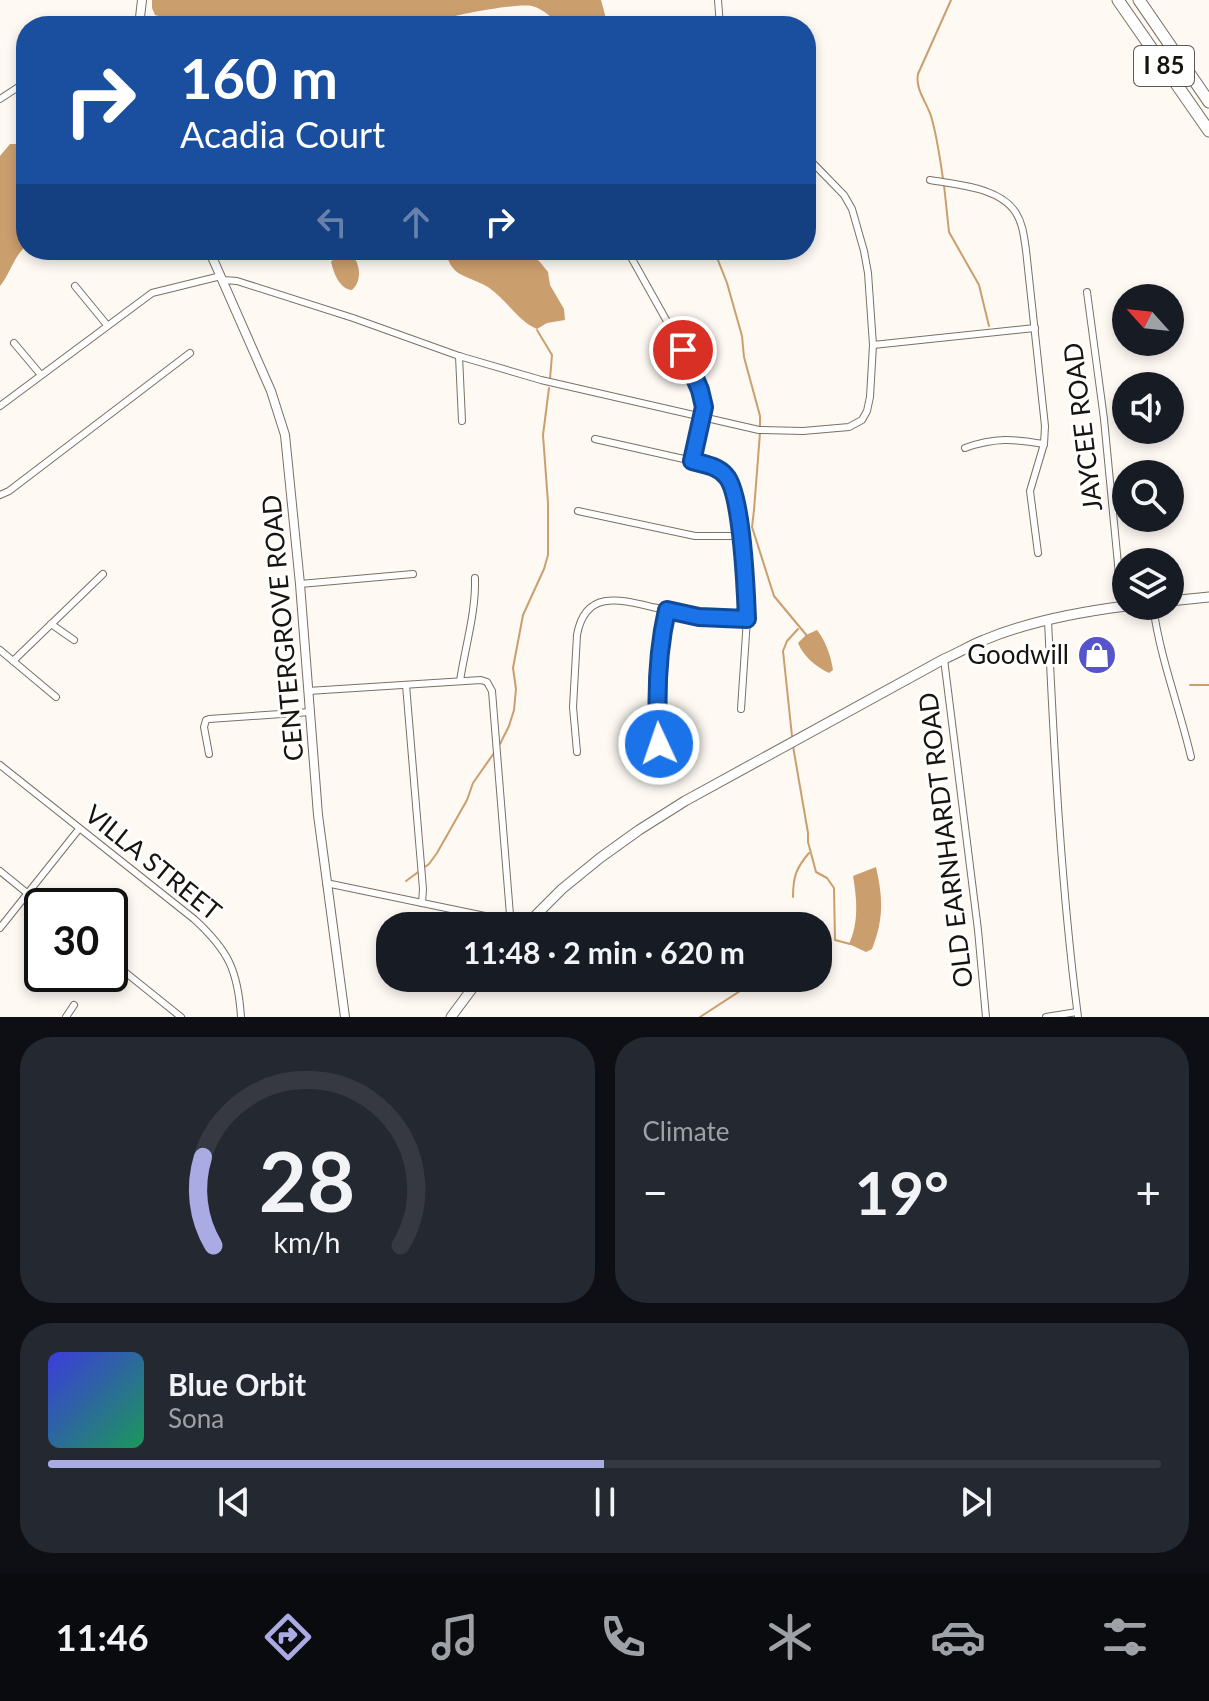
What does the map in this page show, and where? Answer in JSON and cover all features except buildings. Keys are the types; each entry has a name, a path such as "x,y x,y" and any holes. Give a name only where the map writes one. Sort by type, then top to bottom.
{"highway":[{"name":"I 85","path":"1118,0 1209,131"},
{"name":"I 85","path":"1139,0 1209,102"}],"main road":[{"path":"1184,600 1209,597"},
{"path":"539,912 590,866 650,823 944,659 985,639 1048,620 1112,608"},
{"path":"451,1017 470,992"}],"street":[{"path":"0,406 152,293 222,278 541,380 749,428 773,431 835,430 854,426 867,411 871,390 873,345 868,273 852,209 844,195 816,166"},
{"path":"930,180 996,196 1015,211 1022,224 1043,397 1044,444 1030,491 1038,553"},
{"name":"CENTERGROVE ROAD","path":"214,260 271,391 285,435 318,815 345,1017"},
{"path":"633,260 692,370 703,399 703,417 692,461"},
{"path":"75,286 107,325"},
{"name":"JAYCEE ROAD","path":"1087,292 1117,548"},
{"path":"873,345 1035,328"},
{"path":"14,343 41,375"},
{"path":"0,495 190,353"},
{"path":"459,356 462,421"},
{"path":"595,439 719,469 733,486 746,587 741,709"},
{"path":"965,448 1006,439 1044,444"},
{"path":"578,511 695,536 740,536"},
{"path":"13,661 103,574"},
{"path":"300,584 413,574"},
{"path":"460,681 474,611 475,578"},
{"path":"577,752 573,707 579,623 589,609 604,601 618,599 699,617 747,619"},
{"path":"659,744 657,713 662,630 667,610"},
{"path":"1046,1017 1078,1015 1069,952 1056,796 1048,620"},
{"path":"1156,620 1163,658 1191,757"},
{"path":"51,624 74,640"},
{"path":"0,650 56,697"},
{"name":"OLD EARNHARDT ROAD","path":"944,659 986,1017"},
{"path":"308,691 487,682 492,691 511,910 508,919 504,920 326,883"},
{"path":"406,685 422,903"},
{"path":"209,754 204,727 206,720 310,712"},
{"name":"VILLA STREET","path":"0,765 194,919 217,941 233,972 241,1017"},
{"path":"33,888 79,829"},
{"path":"0,871 24,891"},
{"path":"0,928 24,899"},
{"path":"128,974 181,1017"},
{"path":"66,1017 74,1005"}],"shaded area":[{"path":"152,0 601,0 605,16 550,16 532,6 498,8 457,16 158,16 152,8"},
{"path":"10,144 16,144 16,259 0,286 0,156"},
{"path":"355,260 358,281 352,290 340,284 331,262"},
{"path":"449,260 538,260 548,272 550,285 564,309 565,320 547,323 537,329 488,287 464,276"},
{"path":"817,630 831,659 833,670 829,673 810,661 798,643"},
{"path":"876,867 881,899 880,918 872,949 866,952 849,944 856,911 853,876"}],"waterway":[{"path":"943,179 933,124 917,79 951,0"},
{"path":"944,185 949,232 979,285 989,326"},
{"path":"718,260 742,336 760,426"},
{"path":"537,330 552,355 550,379"},
{"path":"500,744 514,710 516,689 513,668 523,615 548,555 543,435 549,388"},
{"path":"760,433 752,527 774,596 808,637"},
{"path":"792,736 783,651 798,629"},
{"path":"1190,685 1209,685"},
{"path":"793,746 808,842 816,872 827,878 834,888 835,940 850,944"},
{"path":"406,881 429,864 437,853 467,800 473,783 494,753"},
{"path":"793,897 796,873 809,853"},
{"path":"700,1017 738,992"}],"place":[{"name":"Goodwill","path":"1097,655"}],"route":[{"path":"659,744 657,713 662,630 667,610 699,617 747,619 737,502 733,486 719,469 692,461 704,407 683,350"}]}
